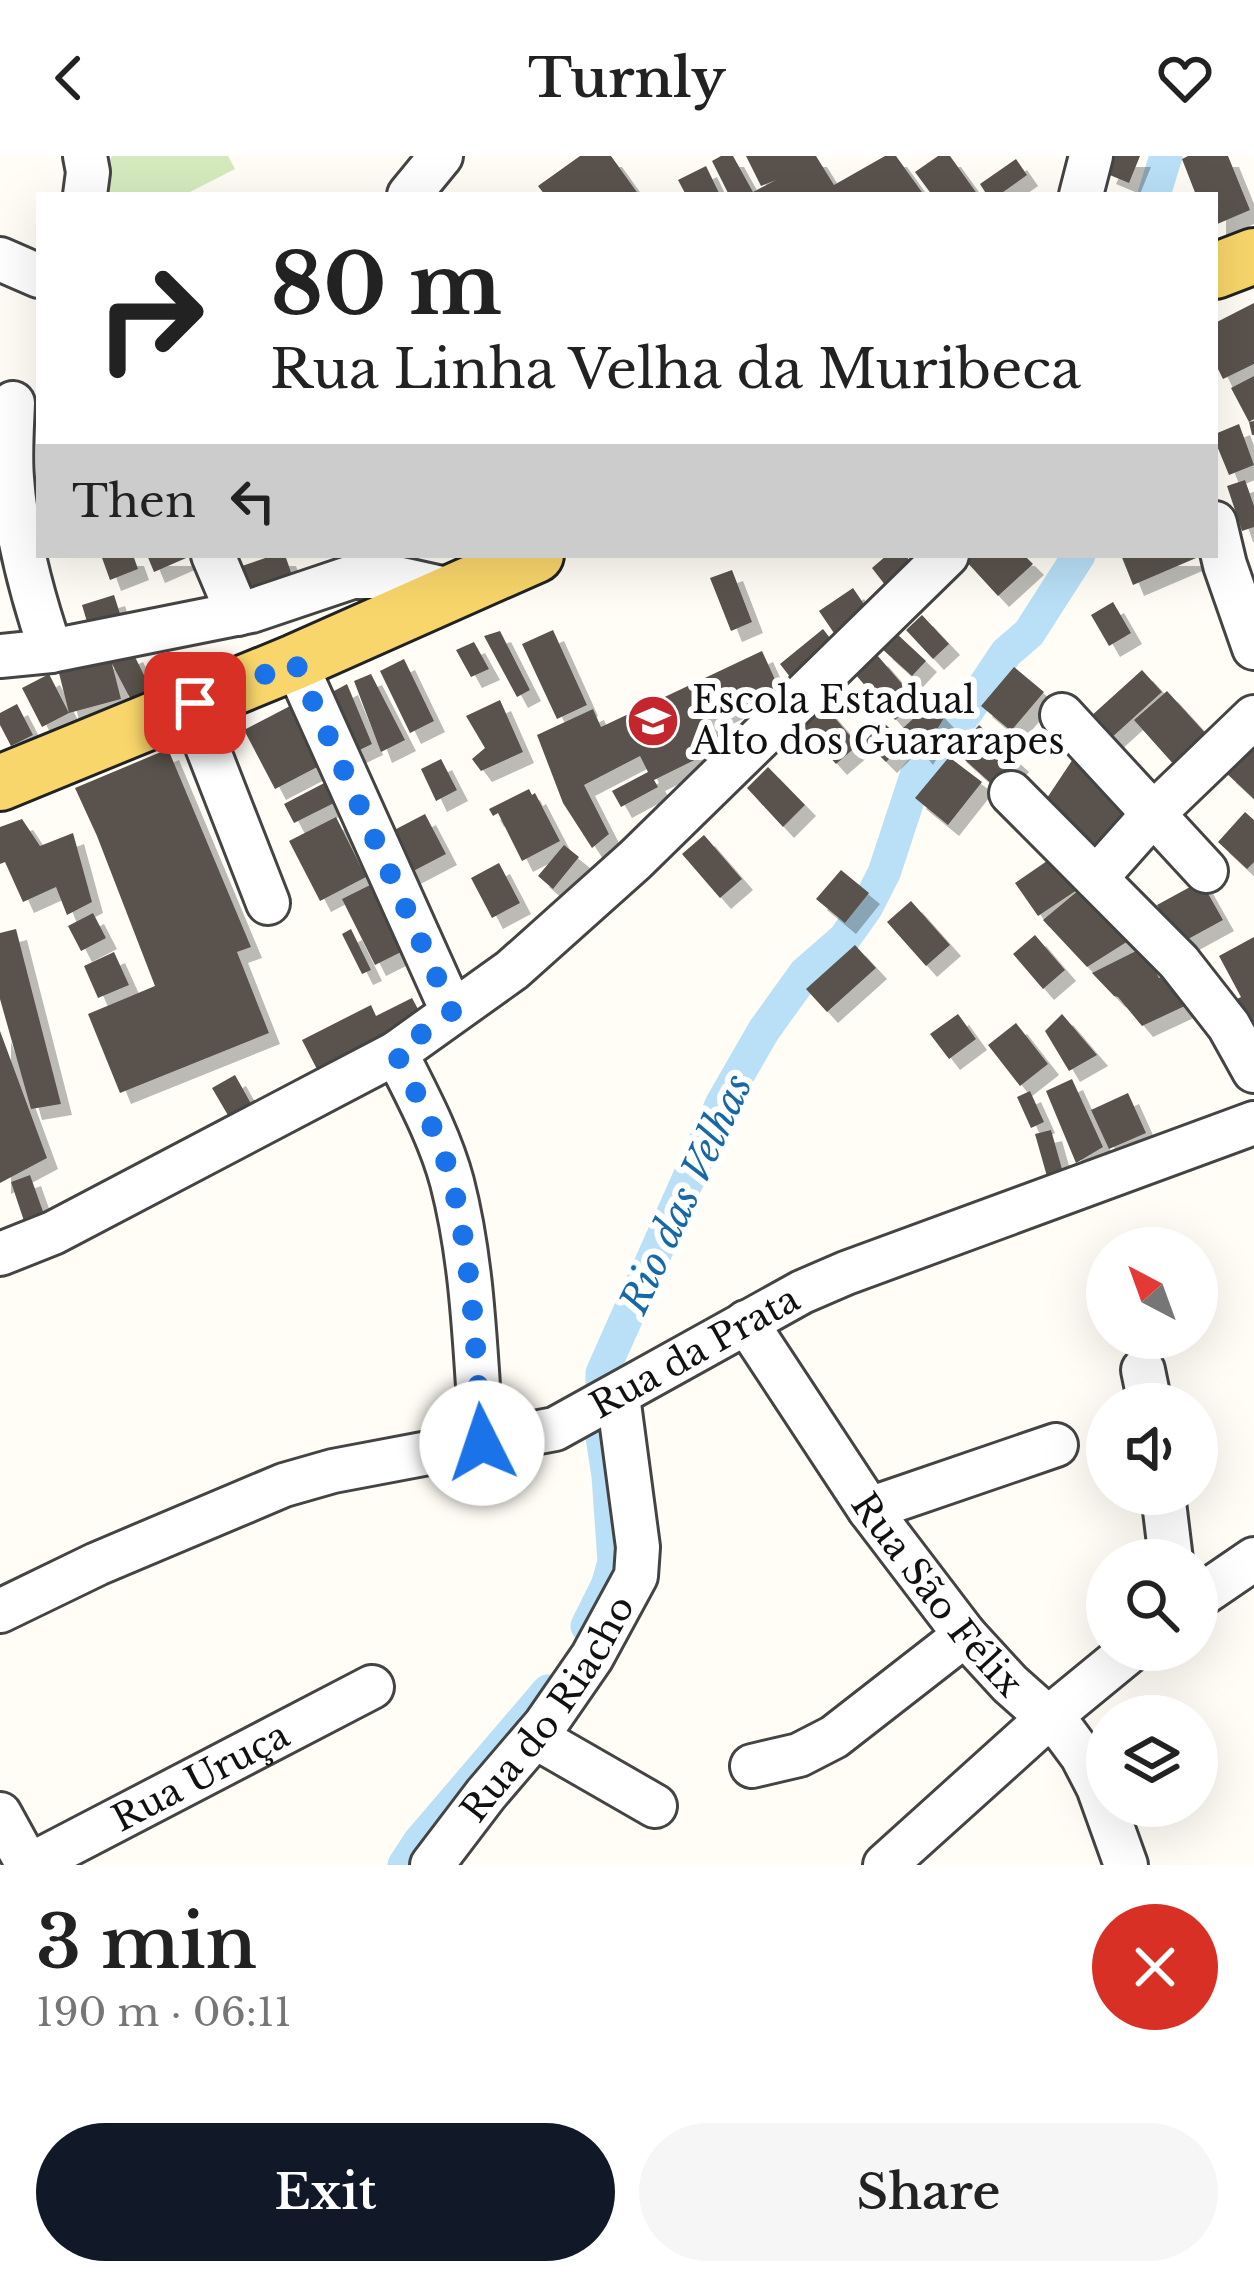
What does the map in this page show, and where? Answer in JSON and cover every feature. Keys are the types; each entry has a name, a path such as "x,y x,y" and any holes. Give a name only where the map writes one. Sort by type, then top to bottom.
{"main road":[{"path":"1218,270 1254,256"},
{"path":"0,783 295,662 444,573 521,558"}],"street":[{"path":"85,156 85,192"},
{"path":"411,192 441,156"},
{"path":"1082,192 1091,156"},
{"path":"0,259 36,275"},
{"path":"13,404 11,477 20,540 51,651"},
{"path":"1218,536 1254,648"},
{"path":"214,558 238,614"},
{"path":"0,1254 52,1233 396,1053 512,970 635,860 944,558"},
{"path":"0,656 51,651 238,614 352,577 444,573"},
{"path":"295,662 452,1011"},
{"path":"195,703 206,744 268,903"},
{"path":"1063,715 1206,871"},
{"path":"1096,878 1153,814 1254,717"},
{"path":"1011,793 1179,962 1229,1026 1254,1071"},
{"path":"396,1053 451,1178 470,1286 482,1443"},
{"name":"Rua da Prata","path":"0,1611 97,1564 284,1485 333,1471 555,1429 802,1292 1254,1123"},
{"name":"Rua São Félix","path":"746,1322 869,1509 964,1635 1065,1733 1082,1756 1098,1786 1126,1865"},
{"name":"Rua do Riacho","path":"432,1865 592,1657 636,1576 638,1547 607,1402"},
{"path":"869,1509 1057,1445"},
{"path":"1218,1584 1254,1559"},
{"path":"752,1766 799,1755 834,1737 964,1635"},
{"path":"885,1865 1105,1671"},
{"name":"Rua Uruça","path":"29,1865 372,1688"},
{"path":"535,1737 655,1807"},
{"path":"0,1814 29,1865"}],"green space":[{"path":"112,156 228,156 235,169 190,192 96,192"}],"building":[{"path":"580,156 611,156 637,192 543,192 538,186"},
{"path":"733,156 753,192 728,192 712,161"},
{"path":"746,156 816,156 834,185 885,156 896,156 922,192 753,192 776,180 761,186"},
{"path":"938,156 950,156 976,192 930,192 915,172"},
{"path":"1113,156 1140,156 1129,183 1105,173"},
{"path":"1228,156 1250,210 1218,224 1218,192 1195,192 1182,159"},
{"path":"1016,159 1027,175 1003,192 985,192 980,184"},
{"path":"706,166 719,192 684,192 678,180"},
{"path":"1254,303 1254,364 1223,379 1218,369 1218,321"},
{"path":"1254,376 1254,419 1249,422 1231,388"},
{"path":"1239,424 1254,465 1229,475 1218,448 1218,433"},
{"path":"1245,480 1254,506 1254,527 1242,531 1227,486"},
{"path":"102,558 134,558 138,569 110,580"},
{"path":"148,558 186,558 154,572"},
{"path":"265,558 286,558 293,578 248,594 239,567"},
{"path":"884,558 907,558 919,572 892,594 872,568"},
{"path":"1027,558 1033,564 998,596 965,560"},
{"path":"1122,558 1196,558 1133,585"},
{"path":"732,570 752,622 731,631 710,578"},
{"path":"853,588 874,619 840,642 819,611"},
{"path":"114,595 124,626 91,635 82,605"},
{"path":"1113,602 1131,633 1109,646 1091,615"},
{"path":"922,615 949,644 933,659 906,630"},
{"path":"823,629 840,651 797,686 780,664"},
{"path":"553,630 587,705 557,719 522,644"},
{"path":"500,631 530,690 517,697 484,636"},
{"path":"896,633 926,661 912,676 881,648"},
{"path":"474,642 489,669 471,677 456,650"},
{"path":"132,651 151,689 131,700 111,662"},
{"path":"762,651 778,686 709,719 723,746 654,780 658,787 621,807 612,791 648,772 640,756 584,785 609,834 592,848 563,803 537,735 593,709 601,727"},
{"path":"877,655 917,701 895,720 855,674"},
{"path":"110,656 121,699 69,713 58,669"},
{"path":"404,659 434,721 410,733 380,671"},
{"path":"1014,667 1044,692 1011,731 981,706"},
{"path":"1142,670 1162,692 1099,749 1079,727"},
{"path":"49,674 69,713 42,727 22,688"},
{"path":"371,674 405,740 381,752 354,681"},
{"path":"347,684 372,744 349,755 323,697"},
{"path":"1167,691 1209,737 1176,767 1134,720"},
{"path":"500,700 523,752 481,771 472,759 485,748 466,716"},
{"path":"930,703 944,718 922,754 902,729"},
{"path":"17,704 33,735 11,746 0,725 0,713"},
{"path":"823,704 858,745 836,764 801,724"},
{"path":"292,705 323,764 275,789 244,730"},
{"path":"883,722 905,743 886,762 865,741"},
{"path":"979,725 1018,761 995,787 955,751"},
{"path":"1254,735 1254,799 1225,772"},
{"path":"168,749 251,947 237,952 269,1033 120,1093 88,1014 155,986 75,788"},
{"path":"1075,756 1134,795 1100,847 1041,807"},
{"path":"949,757 982,782 948,825 915,798"},
{"path":"441,759 457,790 436,801 421,769"},
{"path":"768,767 805,805 783,827 747,788"},
{"path":"330,780 340,800 294,823 284,804"},
{"path":"529,789 560,841 522,861 498,813 493,816 489,809"},
{"path":"1245,812 1254,820 1254,862 1247,869 1218,842"},
{"path":"425,814 446,854 398,879 377,839"},
{"path":"336,817 366,877 320,901 289,841"},
{"path":"22,819 40,846 73,833 92,902 67,915 56,887 23,902 5,862 0,864 0,827"},
{"path":"704,835 742,879 720,898 682,854"},
{"path":"564,845 579,857 553,889 538,876"},
{"path":"1063,850 1086,884 1038,916 1015,883"},
{"path":"499,863 520,903 492,918 471,878"},
{"path":"841,870 869,893 845,923 816,899"},
{"path":"1201,881 1223,920 1179,944 1157,905"},
{"path":"372,884 405,950 375,965 342,899"},
{"path":"1086,884 1133,938 1087,967 1043,920"},
{"path":"911,901 950,945 926,966 887,922"},
{"path":"93,913 106,938 81,951 68,926"},
{"path":"16,929 61,1104 31,1109 0,999 0,933"},
{"path":"351,929 371,970 362,974 342,934"},
{"path":"1035,935 1065,970 1043,989 1013,954"},
{"path":"1254,937 1254,1043 1231,1002 1241,997 1219,956"},
{"path":"855,945 876,968 827,1012 806,989"},
{"path":"1144,947 1159,978 1171,972 1187,1005 1142,1026 1092,973"},
{"path":"114,952 129,985 98,998 84,966"},
{"path":"412,998 424,1020 323,1081 302,1040 371,1005 376,1016"},
{"path":"958,1014 976,1039 949,1059 930,1034"},
{"path":"1062,1014 1097,1055 1069,1071 1045,1031"},
{"path":"1016,1023 1048,1064 1020,1086 988,1045"},
{"path":"0,1031 47,1158 0,1183"},
{"path":"235,1075 258,1116 236,1129 212,1088"},
{"path":"1072,1079 1103,1147 1076,1163 1046,1091"},
{"path":"1030,1091 1044,1122 1031,1128 1017,1097"},
{"path":"1128,1093 1146,1133 1109,1149 1091,1110"},
{"path":"1051,1130 1064,1176 1048,1180 1035,1134"},
{"path":"30,1175 45,1217 25,1224 11,1182"}],"waterway":[{"name":"Rio das Velhas","path":"1155,192 1166,156"},
{"name":"Rio das Velhas","path":"587,1626 614,1562 602,1437 602,1373 722,1103 764,1030 805,973 844,939 866,908 884,873 916,776 1006,653 1029,633 1077,558"},
{"name":"Rio das Velhas","path":"404,1865 548,1691"}],"place":[{"name":"Escola Estadual Alto dos Guararapes","path":"653,721"}],"route":[{"path":"195,703 295,662 452,1011 396,1053 451,1178 470,1286 482,1443"}]}
